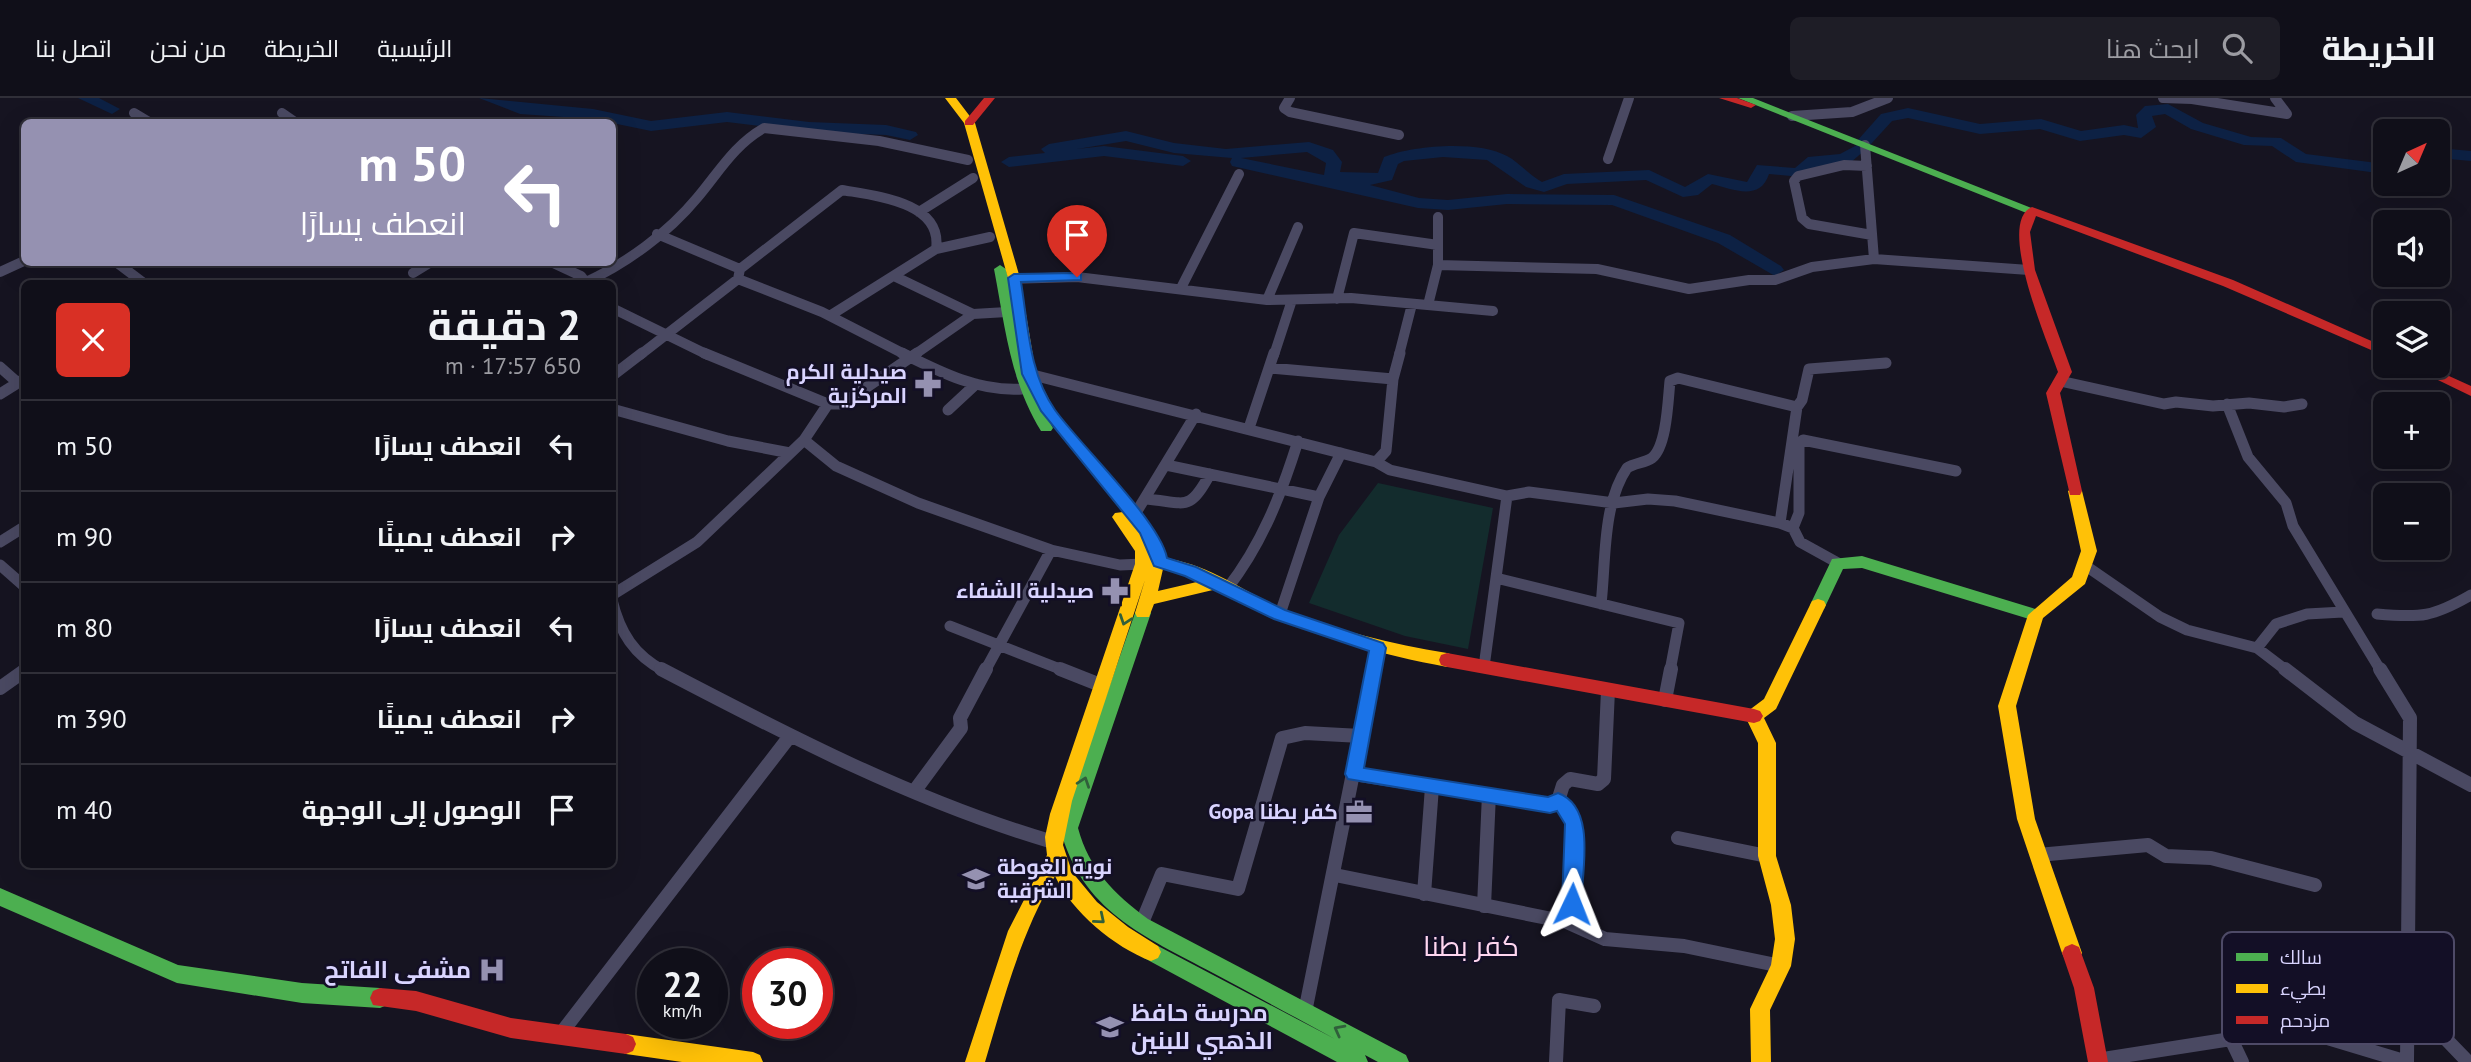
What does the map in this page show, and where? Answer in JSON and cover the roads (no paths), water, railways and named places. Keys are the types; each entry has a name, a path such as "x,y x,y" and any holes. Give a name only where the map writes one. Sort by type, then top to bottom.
{"main road":[{"path":"936,98 958,125 990,237 1008,279 1007,312 1023,380 1040,420 1137,540 1151,563 1191,571 1280,614 1378,648 1754,716 1770,704 1838,563 1862,562 2036,615"},
{"path":"950,98 969,123 1008,279 1023,380 1152,540 1147,600 1069,828 1077,862 1104,898 1142,925 1399,1062"},
{"path":"969,123 990,98"},
{"path":"1724,98 1792,116"},
{"path":"1743,98 2032,211 2228,283 2373,347"},
{"path":"2032,211 2024,232 2029,270 2066,372 2053,393 2089,551 2087,566 2079,580 2036,615 2007,706 2026,819 2084,988 2098,1061"},
{"path":"2442,378 2471,391"},
{"path":"975,1062 997,990 1039,878 1054,849 1068,785 1151,563"},
{"path":"1147,600 1220,587"},
{"path":"1754,716 1767,743 1767,856 1780,905 1785,939 1782,966 1760,1009 1761,1062"},
{"path":"1054,849 1081,901 1129,941 1358,1062"},
{"path":"0,897 177,974 272,990 416,1001 511,1028 753,1062"}],"street":[{"path":"1290,98 1284,108 1290,112 1399,135"},
{"path":"1608,159 1629,98"},
{"path":"1792,116 1852,111 1888,98"},
{"path":"2163,98 2192,99 2287,114 2275,98"},
{"path":"134,113 144,119"},
{"path":"282,113 291,119"},
{"path":"616,265 686,210 707,181 751,135 764,128 879,141 968,160"},
{"path":"1865,145 1874,259"},
{"path":"1867,166 1844,165 1798,176 1794,181 1802,218 1809,224 1872,235"},
{"path":"1181,288 1239,174"},
{"path":"919,212 973,178"},
{"path":"616,373 842,190 898,201 919,212 935,229 939,243 936,249"},
{"path":"1428,305 1438,265 1438,217"},
{"path":"1267,300 1298,226"},
{"path":"1338,299 1354,233 1438,245"},
{"path":"657,234 831,315 910,356 976,384 1002,390 1023,380 1196,414 1376,462 1390,470 1507,496 1529,492 1614,503 1648,499 1675,501 1780,523 1793,528 1800,542 1838,563"},
{"path":"831,315 896,277 936,249 990,237"},
{"path":"1438,265 1597,269 1689,289 1749,280 1774,280 1812,267 1874,259 2029,270"},
{"path":"0,272 21,262"},
{"path":"121,266 140,280"},
{"path":"413,273 424,266"},
{"path":"558,266 582,280"},
{"path":"592,280 614,266"},
{"path":"896,277 973,314 1007,312"},
{"path":"1008,279 1077,277 1267,300 1338,299 1493,311"},
{"path":"1248,428 1292,300"},
{"path":"1376,462 1386,451 1393,379 1412,304"},
{"path":"616,311 663,335 828,404 842,404 973,314"},
{"path":"1780,523 1797,407 1802,400 1809,369 1816,366 1886,363"},
{"path":"0,368 21,380"},
{"path":"1269,368 1393,379"},
{"path":"1601,604 1614,503 1624,472 1632,464 1649,460 1656,454 1662,437 1670,381 1678,378 1797,407"},
{"path":"0,394 21,382"},
{"path":"2060,382 2164,404 2284,407 2302,404"},
{"path":"948,410 976,384"},
{"path":"616,595 697,542 804,440 828,404"},
{"path":"2227,404 2248,457 2286,503 2293,526 2410,718 2412,756 2409,932"},
{"path":"616,411 728,441 790,453"},
{"path":"1134,516 1147,499 1196,414"},
{"path":"804,440 836,466 872,484 1051,550 1121,565 1151,563"},
{"path":"1793,528 1798,513 1799,444 1802,440 1956,471"},
{"path":"1220,587 1263,537 1283,490 1298,442"},
{"path":"1280,614 1319,498 1341,453"},
{"path":"1166,465 1319,498"},
{"path":"1147,499 1190,503 1196,499 1210,474"},
{"path":"1484,667 1507,496"},
{"path":"0,542 21,529"},
{"path":"916,789 961,729 960,718 1051,550"},
{"path":"0,565 21,583"},
{"path":"2087,566 2160,617 2187,630 2257,648 2355,723 2412,756 2471,785"},
{"path":"1496,578 1679,623 1665,700"},
{"path":"2377,614 2412,617 2440,614 2471,595"},
{"path":"2257,648 2276,624 2307,614 2343,612"},
{"path":"616,614 621,633 631,648 647,662 790,736 1054,849"},
{"path":"950,626 1103,686"},
{"path":"1304,1012 1335,875 1378,648"},
{"path":"0,688 21,673"},
{"path":"1354,774 1432,787 1443,786 1550,806 1558,801 1563,785 1570,779 1598,784 1604,779 1608,690"},
{"path":"1142,925 1162,874 1238,889 1282,738 1305,733 1361,736"},
{"path":"559,1035 790,736"},
{"path":"1424,894 1432,787"},
{"path":"1484,906 1489,794"},
{"path":"1558,801 1567,808 1574,824 1572,904 1567,922"},
{"path":"1678,838 1767,856"},
{"path":"2038,855 2148,845 2166,856 2211,858 2315,885"},
{"path":"1335,875 1567,922 1587,936 1631,943 1670,944 1782,966"},
{"path":"1556,1062 1559,1000 1594,1006"},
{"path":"2098,1061 2222,1040"},
{"path":"2233,1044 2242,1062"},
{"path":"2347,1044 2407,1062 2407,1044"},
{"path":"2450,1044 2468,1062"}],"waterway":[{"path":"86,98 112,109"},
{"path":"487,98 520,109 593,114 651,126 727,117 809,127 886,130 910,135"},
{"path":"1865,141 1887,117 1908,113 1980,129 2041,124 2080,136 2124,130 2141,133 2148,127 2144,115 2151,109 2168,109 2197,126 2250,142 2275,141 2302,158 2373,167"},
{"path":"1049,149 1126,136 1174,148 1226,154 1309,147 1327,154 1334,162 1331,173 1334,176 1370,180 1386,176 1390,161 1399,157 1427,153 1476,153 1498,158 1538,186 1544,187 1564,179 1649,175 1683,192 1692,191 1708,179 1749,187 1759,180 1763,169 1800,172 1814,161 1844,159 1857,150"},
{"path":"1009,162 1104,151 1183,161"},
{"path":"2450,154 2471,156"},
{"path":"1238,162 1418,203 1448,205 1507,199 1614,200 1724,239 1775,270"}],"place":[{"name":"صيدلية الكرم المركزية","path":"928,384"},
{"name":"صيدلية الشفاء","path":"1115,591"},
{"name":"Gopa كفر بطنا","path":"1359,812"},
{"name":"نوية الغوطة الشرقية","path":"976,879"},
{"name":"مشفى الفاتح","path":"492,970"},
{"name":"مدرسة حافظ الذهبي للبنين","path":"1110,1027"}],"district":[{"name":"كفر بطنا","path":"1471,946"}]}
